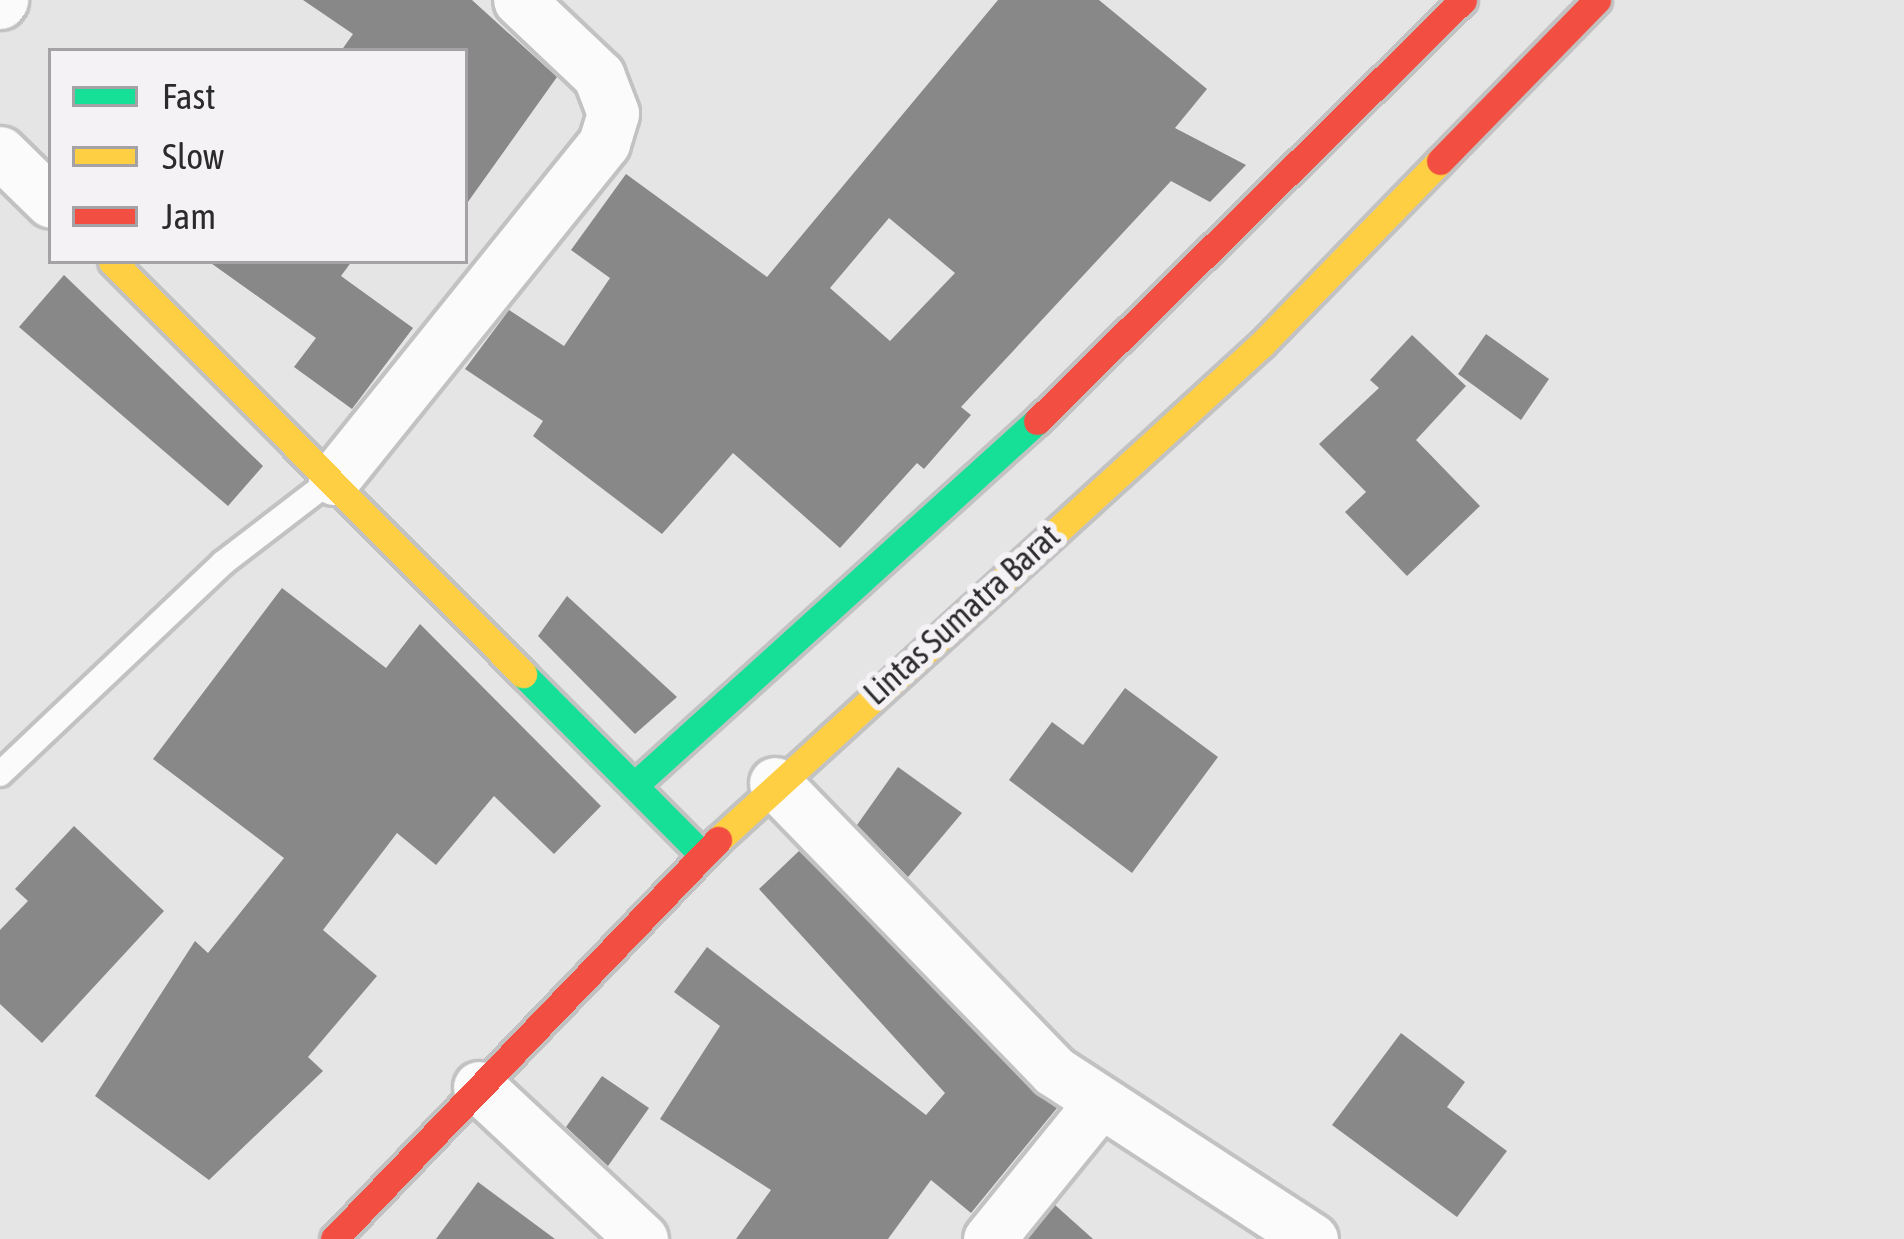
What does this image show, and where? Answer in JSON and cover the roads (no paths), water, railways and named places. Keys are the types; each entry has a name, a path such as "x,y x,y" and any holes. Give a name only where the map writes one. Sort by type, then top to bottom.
{"main road":[{"path":"637,783 1112,353 1463,0"},
{"name":"Lintas Sumatra Barat","path":"334,1239 702,854 1262,344 1597,0"},
{"path":"115,264 334,478 702,854"}],"street":[{"path":"334,478 604,143 613,113 599,76 519,0"},
{"path":"0,152 48,199"},
{"path":"776,783 973,998 1098,1105 1312,1239"},
{"path":"479,1087 642,1239"},
{"path":"989,1239 1098,1105"}],"lane":[{"path":"0,774 223,563 334,478"}]}
